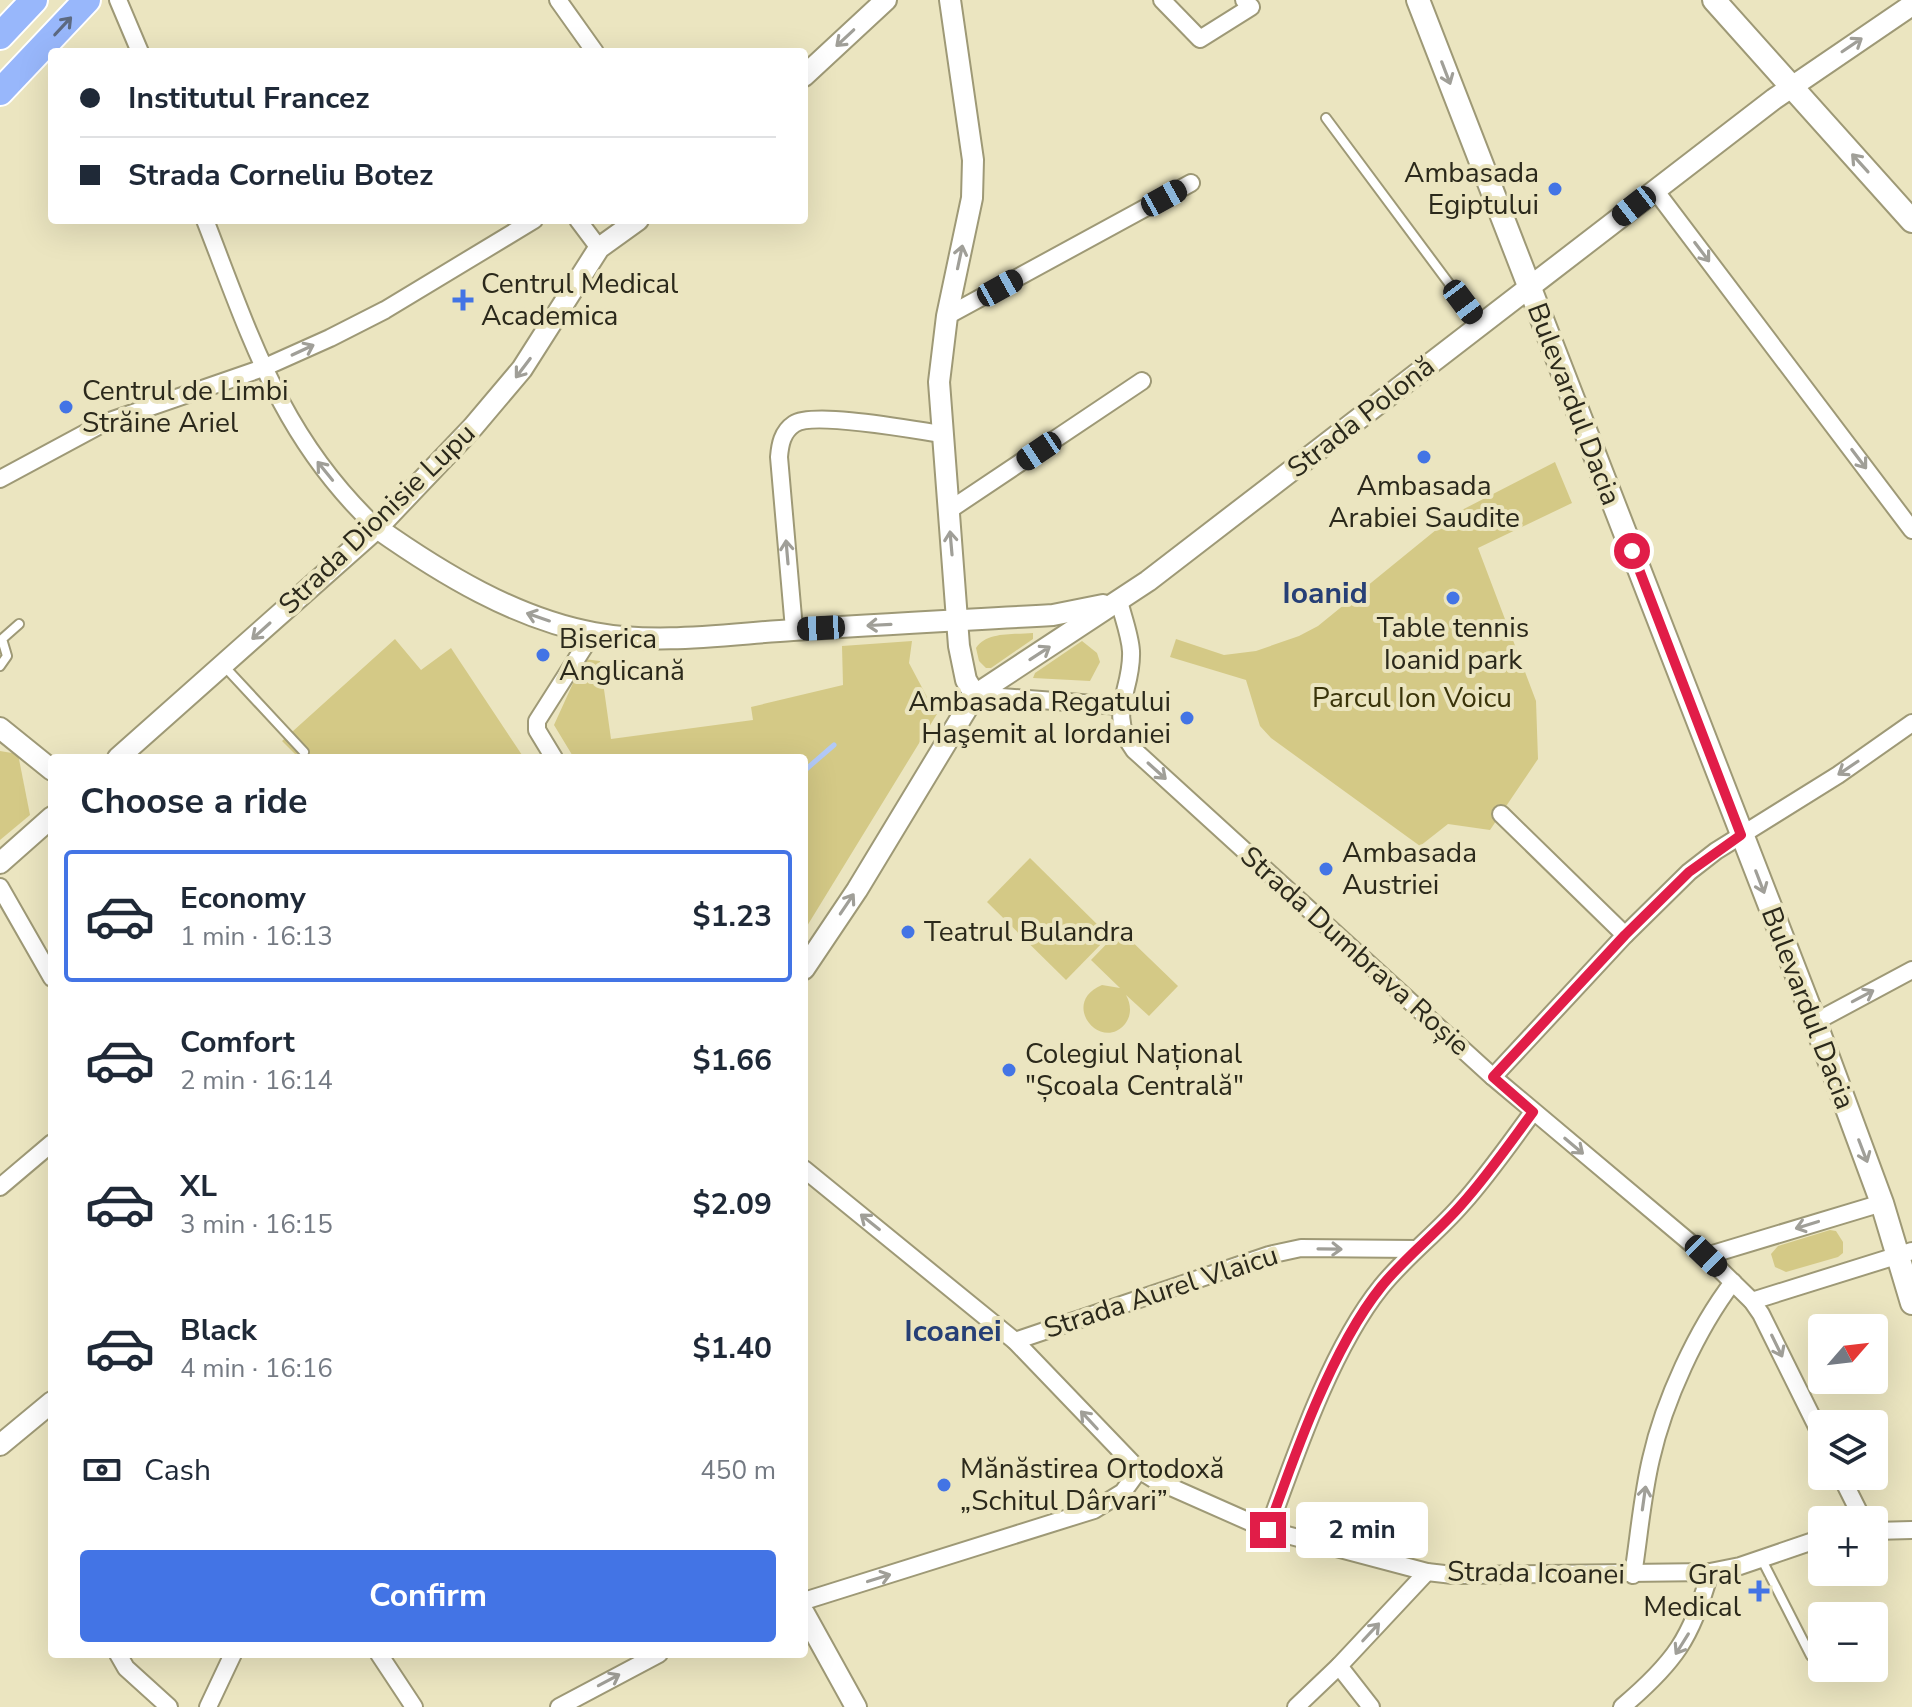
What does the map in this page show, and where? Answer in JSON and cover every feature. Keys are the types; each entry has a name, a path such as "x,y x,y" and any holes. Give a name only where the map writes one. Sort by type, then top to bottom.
{"main road":[{"path":"0,36 34,0"},
{"path":"0,92 87,0"},
{"name":"Bulevardul Dacia","path":"1418,0 1815,1022 1882,1203 1905,1253 1912,1303"},
{"path":"1714,0 1911,217"}],"street":[{"path":"118,0 138,48"},
{"path":"558,0 592,48"},
{"path":"808,72 886,0"},
{"path":"950,0 971,133 973,179 969,216 947,316 939,382 957,621 962,664 966,680 975,695"},
{"path":"1162,0 1200,39 1251,7 1244,0"},
{"name":"Strada Polonă","path":"975,695 1119,601 1792,86 1912,5"},
{"path":"947,316 1191,183"},
{"path":"1655,190 1912,530"},
{"path":"207,224 280,404 306,447 347,498 377,528 494,598 525,612 593,633 633,637 1053,615 1119,601 1131,650 1120,706 975,695"},
{"path":"0,479 104,423 263,368 385,310 527,224"},
{"path":"581,224 599,248"},
{"name":"Strada Dionisie Lupu","path":"123,754 377,528 473,427 522,369 599,248 632,224"},
{"path":"948,511 1142,381"},
{"path":"794,629 779,457 786,431 793,424 814,419 942,434"},
{"path":"552,754 537,730 537,721 593,633"},
{"path":"808,963 857,890 975,695"},
{"name":"Strada Dumbrava Roșie","path":"1120,706 1122,729 1134,750 1493,1077 1706,1256 1752,1301 1809,1410"},
{"path":"1493,1077 1625,935 1689,872 1741,835 1852,766 1912,723"},
{"path":"1,731 48,767"},
{"path":"1501,814 1625,935"},
{"path":"0,863 48,821"},
{"path":"0,887 48,971"},
{"path":"1815,1022 1912,970"},
{"path":"1268,1530 1299,1447 1346,1342 1380,1287 1462,1204 1533,1112"},
{"path":"0,1187 48,1146"},
{"name":"Strada Icoanei","path":"808,1172 1015,1341 1139,1470 1268,1530 1427,1572 1453,1575 1710,1572 1808,1543"},
{"path":"1706,1256 1882,1203"},
{"name":"Strada Aurel Vlaicu","path":"1015,1341 1269,1255 1301,1248 1416,1249"},
{"path":"1752,1301 1905,1253"},
{"path":"1633,1575 1649,1464 1658,1433 1700,1331 1733,1282"},
{"path":"0,1445 48,1405"},
{"path":"808,1600 1094,1510 1123,1492 1139,1470"},
{"path":"1888,1531 1912,1530"},
{"path":"1296,1707 1427,1572"},
{"path":"1622,1707 1664,1669 1686,1639 1710,1572"},
{"path":"808,1620 856,1707"},
{"path":"120,1658 126,1668 169,1707"},
{"path":"208,1707 231,1658"},
{"path":"382,1658 414,1707"},
{"path":"559,1707 651,1658"},
{"path":"1339,1666 1371,1707"}],"lane":[{"path":"1326,118 1480,325"},
{"path":"0,666 7,656 2,639 19,624"},
{"path":"223,665 304,752"},
{"path":"1761,1558 1808,1650"}],"green space":[{"name":"Parcul Ion Voicu","path":"1555,462 1572,503 1478,548 1536,701 1538,759 1490,830 1448,824 1420,846 1271,738 1260,726 1246,680 1170,657 1176,639 1224,655 1256,651 1299,636 1318,626 1458,512"},
{"path":"1033,633 1033,639 991,668 986,668 979,661 976,648 987,639"},
{"path":"395,639 421,670 451,648 521,754 295,754 282,741"},
{"path":"912,641 909,663 927,697 940,709 808,924 808,754 572,754 554,725 584,659 600,661 611,739 753,720 751,707 843,685 842,646"},
{"path":"1082,641 1097,653 1100,662 1090,681 1033,678 1035,673"},
{"path":"0,751 18,754 30,815 0,840"},
{"path":"1030,858 1109,936 1066,980 987,902"},
{"path":"1120,930 1178,986 1149,1016 1126,995 1130,1010 1127,1021 1115,1031 1105,1033 1088,1022 1084,1003 1090,993 1102,985 1120,988 1091,960"},
{"path":"1830,1230 1836,1231 1843,1242 1843,1253 1838,1257 1786,1272 1775,1267 1771,1254 1778,1246"}],"waterway":[{"path":"808,768 834,745"}],"place":[{"name":"Ambasada Egiptului","path":"1555,189"},
{"name":"Centrul Medical Academica","path":"463,300"},
{"name":"Centrul de Limbi Străine Ariel","path":"66,407"},
{"name":"Ambasada Arabiei Saudite","path":"1424,457"},
{"name":"Table tennis Ioanid park","path":"1453,598"},
{"name":"Biserica Anglicană","path":"543,655"},
{"name":"Ambasada Regatului Haşemit al Iordaniei","path":"1187,718"},
{"name":"Ambasada Austriei","path":"1326,869"},
{"name":"Teatrul Bulandra","path":"908,932"},
{"name":"Colegiul Național \"Școala Centrală\"","path":"1009,1070"},
{"name":"Mănăstirea Ortodoxă „Schitul Dârvari”","path":"944,1485"},
{"name":"Gral Medical","path":"1759,1591"}],"district":[{"name":"Ioanid","path":"1325,593"},
{"name":"Icoanei","path":"953,1331"}],"route":[{"path":"1268,1530 1325,1387 1363,1313 1380,1287 1462,1204 1533,1112 1493,1077 1625,935 1689,872 1741,835 1632,551"}]}
